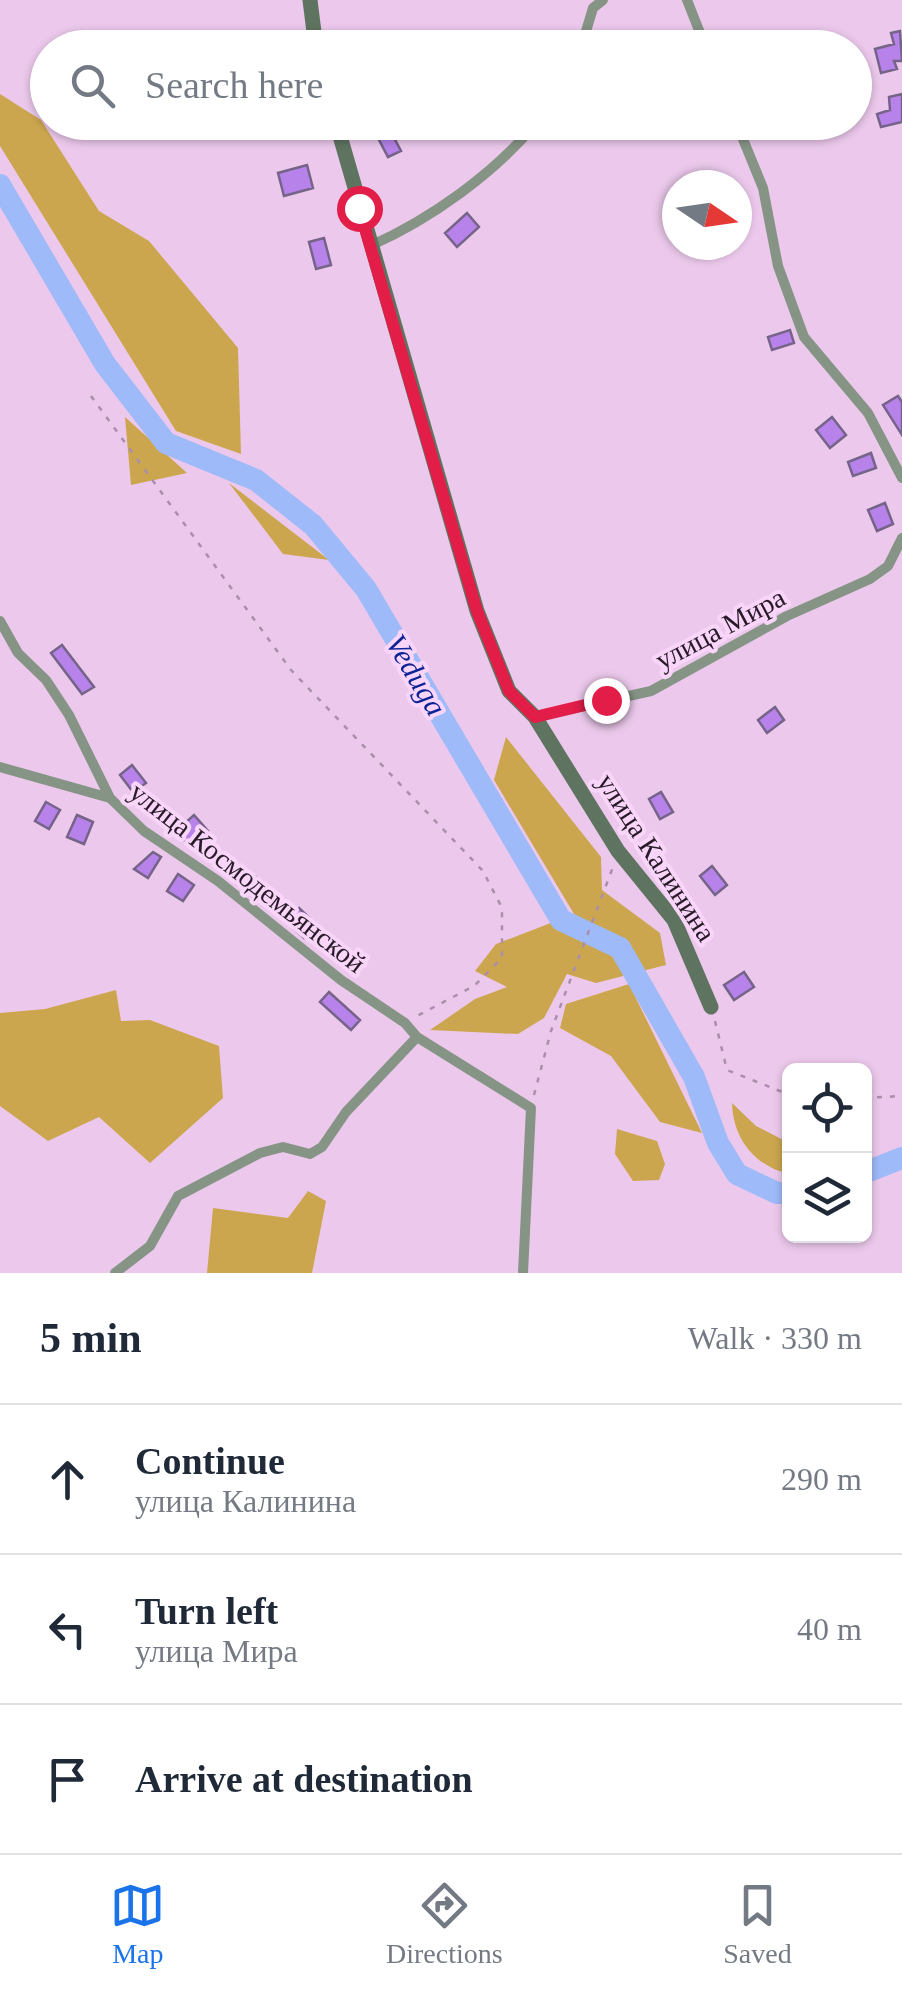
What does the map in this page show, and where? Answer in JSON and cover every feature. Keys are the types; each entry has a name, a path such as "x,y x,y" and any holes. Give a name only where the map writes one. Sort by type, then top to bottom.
{"street":[{"path":"310,0 314,30"},
{"path":"587,30 594,8 602,0"},
{"path":"687,0 699,30"},
{"name":"улица Калинина","path":"341,140 477,611 509,691 535,717 618,851 674,920 712,1007"},
{"path":"370,246 403,232 522,140"},
{"path":"743,140 763,188 778,266 804,337 868,413 902,478"},
{"name":"улица Мира","path":"535,717 651,691 787,616 870,579 888,566 902,538"},
{"name":"улица Космодемьянской","path":"0,621 18,653 46,680 110,798 144,831 405,1022 416,1036 531,1108"},
{"path":"0,767 110,798"},
{"path":"115,1273 150,1246 178,1196 260,1152 284,1147 310,1154 322,1147 346,1112 416,1036"},
{"path":"523,1273 531,1108"}],"path":[{"path":"91,396 291,670 483,871 502,908 502,958 474,986 405,1022"},
{"path":"531,1108 551,1031 593,928 618,851"},
{"path":"712,1007 727,1070 782,1092"},
{"path":"872,1098 902,1096"}],"shaded area":[{"path":"0,94 30,113 30,140 54,140 99,211 149,241 238,348 241,454 176,431 0,146"},
{"path":"125,417 187,473 131,485"},
{"path":"229,483 329,560 283,554"},
{"path":"506,737 601,857 602,890 660,933 666,965 596,983 567,974 544,1018 518,1034 430,1030 475,999 507,987 475,971 496,944 574,914 494,780"},
{"path":"629,984 702,1133 660,1122 611,1056 560,1028 566,1004"},
{"path":"116,990 121,1021 150,1020 219,1046 223,1098 150,1163 99,1117 48,1141 0,1106 0,1013 45,1009"},
{"path":"732,1103 756,1126 782,1139 782,1172 766,1165 748,1149 733,1116"},
{"path":"617,1129 657,1141 665,1164 659,1180 633,1181 615,1154"},
{"path":"308,1191 326,1201 312,1273 207,1273 213,1208 288,1218"}],"building":[{"path":"900,31 902,61 894,61 897,69 881,73 875,49 894,44 891,33"},
{"path":"902,94 902,122 881,127 877,114 890,110 889,97"},
{"path":"379,140 395,140 401,151 388,157"},
{"path":"307,165 313,188 284,196 278,173"},
{"path":"467,213 479,227 457,247 445,233"},
{"path":"324,238 331,265 316,269 309,242"},
{"path":"790,330 794,343 772,350 768,337"},
{"path":"898,396 902,402 902,435 883,405"},
{"path":"832,417 846,435 830,448 816,430"},
{"path":"871,453 876,468 853,476 848,462"},
{"path":"885,503 893,524 877,531 868,510"},
{"path":"62,645 94,687 82,694 51,653"},
{"path":"775,707 784,720 767,733 758,720"},
{"path":"132,765 146,783 133,792 120,775"},
{"path":"661,792 673,812 660,819 649,799"},
{"path":"46,802 60,810 49,829 35,821"},
{"path":"77,815 93,822 84,844 67,837"},
{"path":"194,815 208,831 190,847 176,831"},
{"path":"153,852 161,857 148,878 134,869"},
{"path":"712,866 727,885 715,895 700,876"},
{"path":"245,870 262,881 252,895 236,883"},
{"path":"178,874 194,885 183,901 167,891"},
{"path":"299,908 316,924 304,938 286,921"},
{"path":"744,972 754,987 734,1000 724,985"},
{"path":"329,992 360,1020 351,1030 320,1002"}],"waterway":[{"name":"Veduga","path":"0,185 105,364 166,443 256,480 313,525 366,589 561,920 620,948 694,1077 718,1143 737,1174 782,1193"},
{"name":"Veduga","path":"872,1170 902,1158"}],"route":[{"path":"359,208 477,611 509,691 535,717 606,700"}]}
